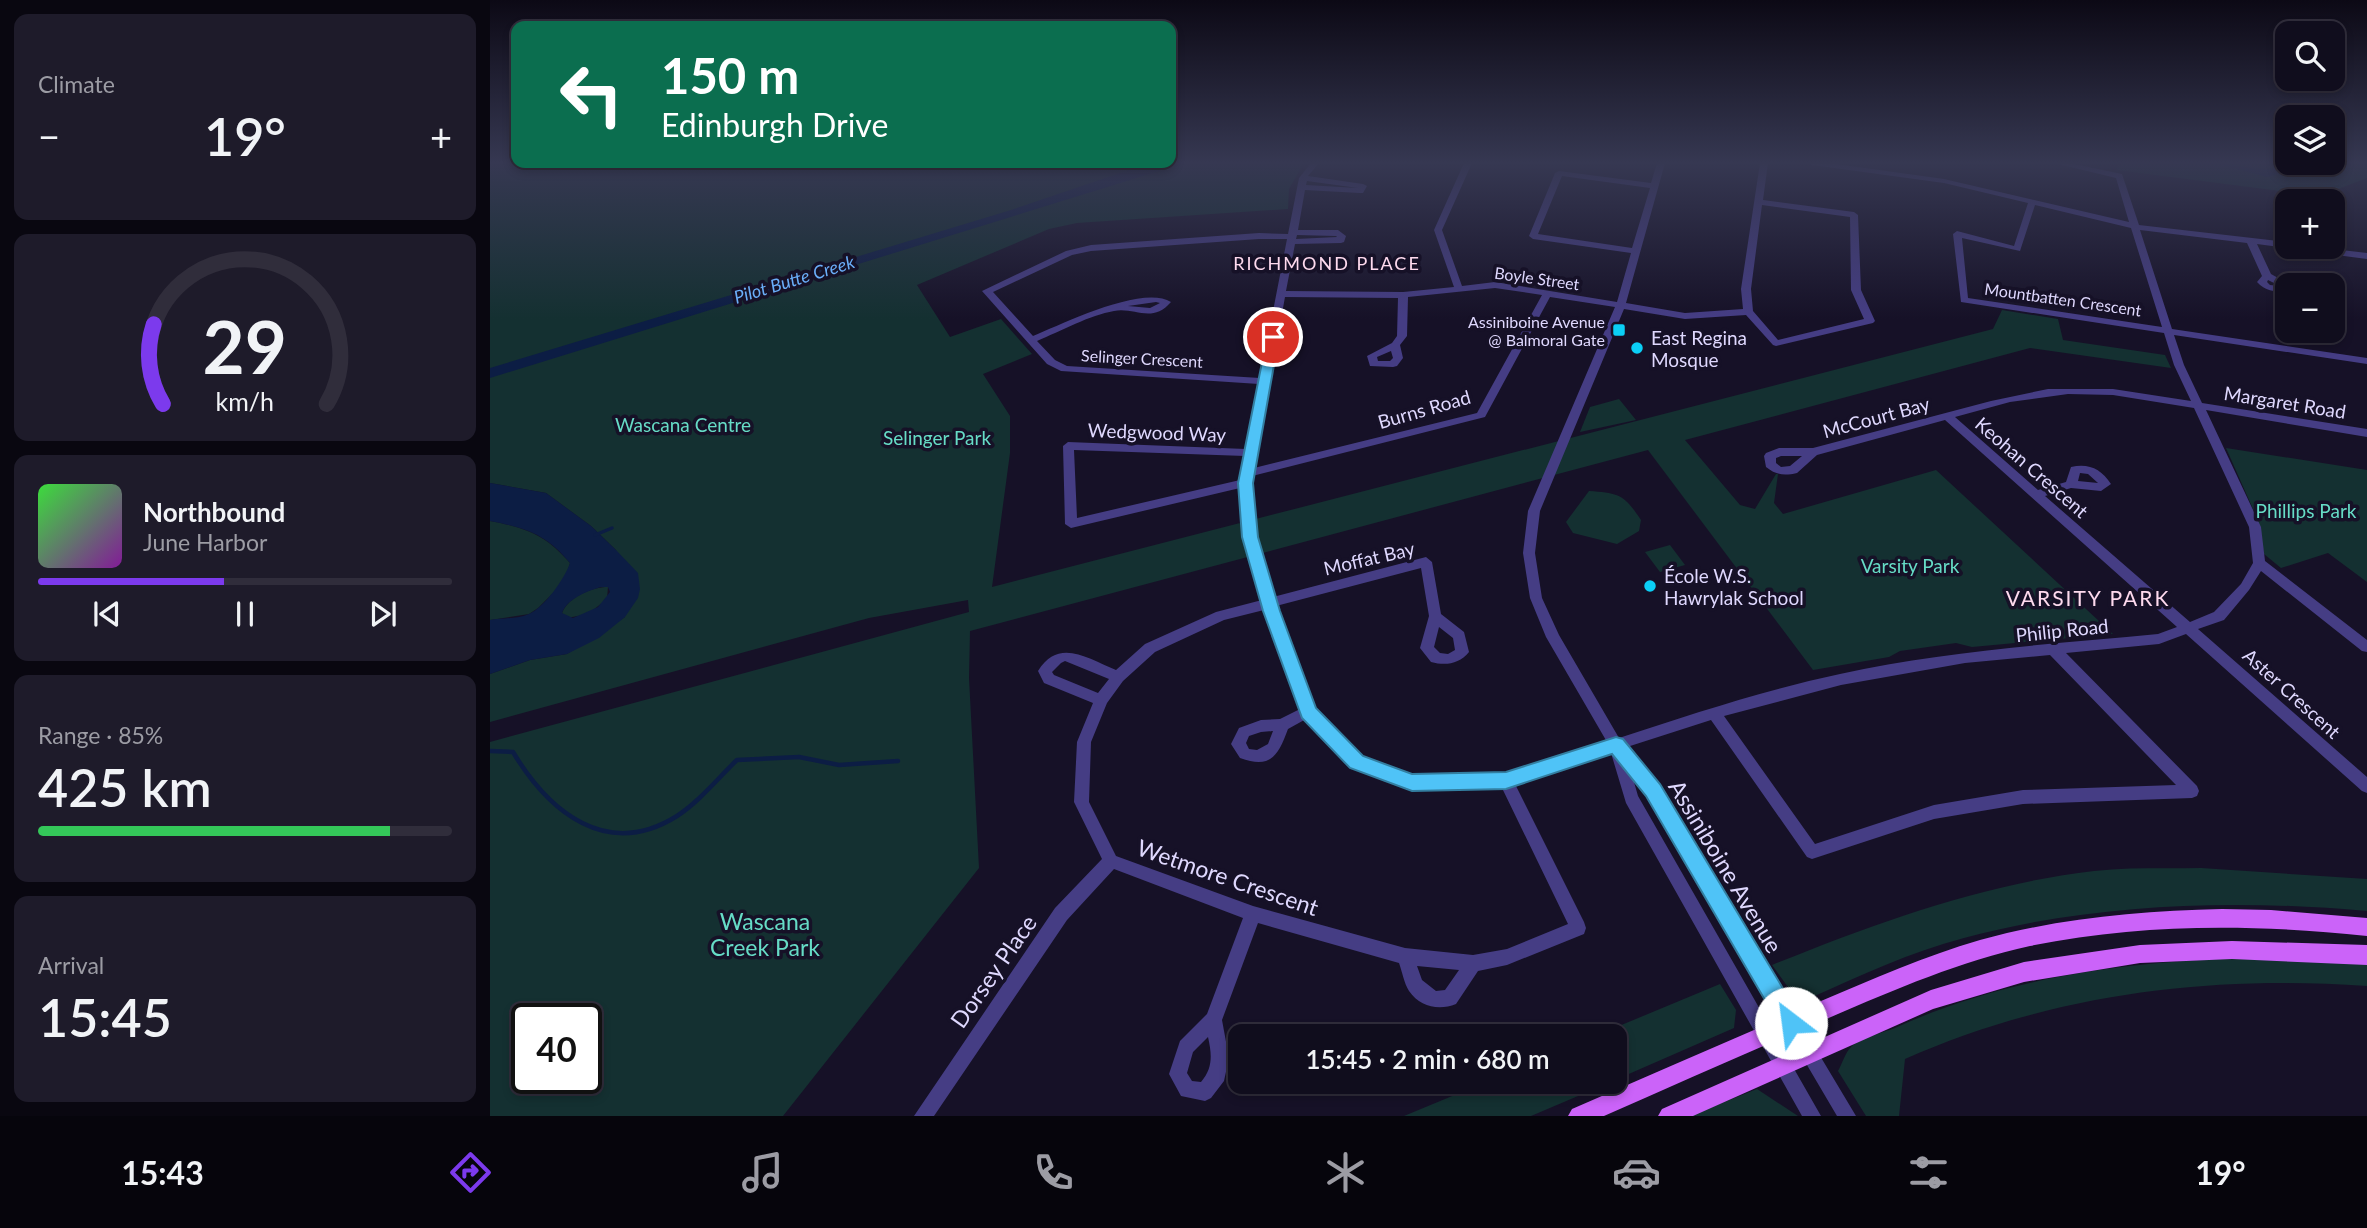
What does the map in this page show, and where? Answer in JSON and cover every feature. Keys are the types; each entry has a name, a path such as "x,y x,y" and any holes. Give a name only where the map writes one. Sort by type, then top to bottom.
{"main road":[{"path":"1579,1116 1906,975 1983,949 2085,928 2154,921 2258,919 2367,927"},
{"path":"1669,1116 1931,1000 2024,972 2153,954 2232,950 2367,954"}],"street":[{"path":"1282,725 1308,712 1269,602 1250,537 1246,478 1296,215"},
{"path":"1444,215 1437,230 1460,289"},
{"path":"1542,215 1533,236 1635,251"},
{"name":"Assiniboine Avenue","path":"1645,215 1620,307 1534,511 1529,553 1536,598 1553,637 1616,745 1653,790 1810,1054"},
{"path":"1757,215 1746,289 1748,312 1776,343 1870,321 1856,290 1854,215"},
{"name":"Mountbatten Crescent","path":"2028,215 2017,249 1957,234 1964,300 2166,330"},
{"path":"2085,215 2138,227 2275,244"},
{"path":"2134,215 2166,330 2255,527 2259,563 2367,647"},
{"name":"Selinger Crescent","path":"1265,381 1065,369 1051,362 987,291 1069,253 1115,246 1259,236 1292,237"},
{"path":"2251,241 2267,275"},
{"path":"2345,253 2367,256"},
{"name":"Boyle Street","path":"1281,294 1403,295 1495,285 1685,316 1748,312"},
{"name":"Burns Road","path":"1246,478 1480,415 1547,294"},
{"path":"1395,345 1402,335 1403,295"},
{"path":"1031,340 1117,307"},
{"path":"2166,330 2367,361"},
{"name":"Keohan Crescent","path":"1947,416 2030,393 2072,389 2198,405"},
{"name":"Margaret Road","path":"2198,405 2367,433"},
{"name":"Keohan Crescent","path":"1947,416 2191,629"},
{"name":"McCourt Bay","path":"1813,452 1947,416"},
{"name":"Wedgwood Way","path":"1246,478 1071,524 1068,446 1251,453"},
{"path":"2036,495 2071,484"},
{"name":"Moffat Bay","path":"1269,602 1426,562 1434,616"},
{"name":"Philip Road","path":"1308,712 1357,762 1412,783 1506,781 1714,713 1841,678 1965,659 2159,639 2191,629 2219,616 2245,587 2259,563"},
{"name":"Wetmore Crescent","path":"1269,602 1221,616 1150,648 1118,677 1101,700 1084,742 1081,802 1111,861 1253,914 1405,956 1473,963 1507,957 1578,928 1567,899 1506,781"},
{"name":"Aster Crescent","path":"2191,629 2367,786"},
{"path":"1714,713 1812,852 1934,812 2023,797 2192,792 2054,650"},
{"path":"1101,700 1049,679 1045,671 1056,659 1066,656 1118,677"},
{"name":"Assiniboine Avenue","path":"1616,745 1631,797 1812,1116"},
{"name":"Dorsey Place","path":"923,1116 1061,914 1111,861"},
{"path":"1213,1020 1253,914"},
{"path":"1405,956 1416,986 1434,1000 1450,998 1473,963"},
{"path":"1810,1054 1847,1116"}],"green space":[{"path":"490,215 1196,215 1077,223 1049,229 917,285 950,337 1001,319 1032,354 983,374 1010,416 1010,453 992,587 1993,329 2002,310 2058,319 2063,340 2165,355 2171,368 2030,348 1685,440 1740,505 1755,509 1778,474 1774,503 1783,514 1936,470 2113,634 1972,647 1956,643 1900,651 1889,657 1813,670 1648,450 970,631 969,678 979,868 783,1116 490,1116 490,742 969,612 968,600 869,618 490,722 490,674 530,660 567,654 625,617 616,550 591,526 546,493 490,483"},
{"path":"1619,399 1636,420 1580,432 1590,407"},
{"name":"Phillips Park","path":"2226,448 2367,470 2367,582 2328,553 2281,568 2264,554 2257,518"},
{"path":"1589,491 1615,494 1625,500 1641,520 1639,531 1617,544 1573,533 1566,522"},
{"path":"490,521 534,534 570,563 564,582 529,614 490,620"},
{"path":"1670,545 1685,565 1660,572 1645,552"},
{"path":"608,587 607,599 588,614 567,618 562,613 569,602 581,594"},
{"path":"2201,868 2367,879 2367,911 2215,905 2063,917 2013,926 1924,950 1810,998 1790,990 1772,965 1890,920 2011,885 2094,871"},
{"path":"2265,957 2367,963 2367,986 2308,983 2190,987 2074,1004 2017,1019 1905,1059 1899,1116 1866,1116 1838,1071 1849,1049 1860,1041 1985,995 2030,983 2122,967"},
{"path":"1720,984 1736,1010 1734,1028 1627,1075 1627,1024 1624,1024"},
{"path":"1757,1089 1798,1116 1689,1116"},
{"path":"1457,1094 1583,1094 1531,1116 1404,1116"}],"water":[{"path":"490,483 546,493 591,526 638,573 638,598 625,617 599,638 567,654 530,660 490,674 490,620 520,617 535,611 553,592 570,563 544,539 514,526 490,521","holes":["608,587 610,592 598,607 573,618 562,613 578,596"]}],"waterway":[{"name":"Pilot Butte Creek","path":"490,373 1009,215"},
{"path":"595,535 612,528"},
{"path":"490,751 513,752 544,793 562,810 582,823 604,831 627,833 651,828 677,816 737,760 799,757 839,765 898,761"}],"place":[{"name":"Assiniboine Avenue @ Balmoral Gate","path":"1619,330"},
{"name":"East Regina Mosque","path":"1637,348"},
{"name":"École W.S. Hawrylak School","path":"1650,586"}],"district":[{"name":"RICHMOND PLACE","path":"1327,263"},
{"name":"VARSITY PARK","path":"2088,597"}],"route":[{"path":"1273,337 1245,483 1250,537 1271,611 1308,712 1357,762 1412,783 1506,781 1616,745 1653,790 1791,1023"}],"park label":[{"name":"Wascana Centre","path":"683,424"},
{"name":"Selinger Park","path":"937,437"},
{"name":"Varsity Park","path":"1910,565"},
{"name":"Wascana Creek Park","path":"765,934"}]}
